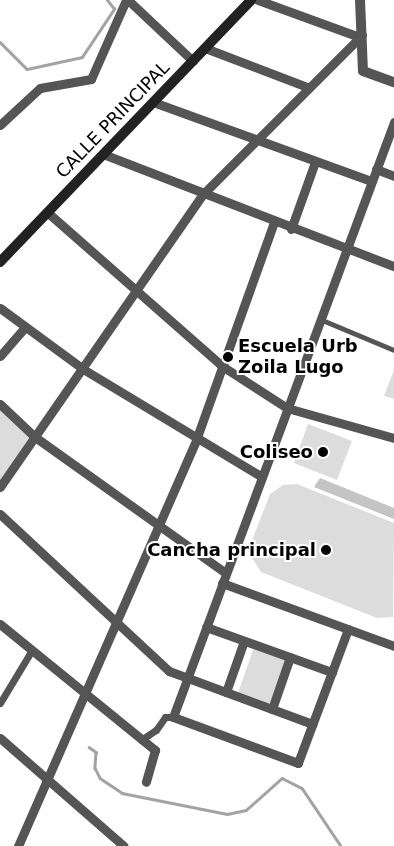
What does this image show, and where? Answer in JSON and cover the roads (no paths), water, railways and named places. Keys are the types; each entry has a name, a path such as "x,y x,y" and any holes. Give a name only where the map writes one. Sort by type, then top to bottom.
{"main road":[{"name":"CALLE PRINCIPAL","path":"0,262 251,0"}],"street":[{"path":"258,0 359,36"},
{"path":"360,0 359,36 363,71 394,82"},
{"path":"0,125 40,88 91,79 131,1 193,60"},
{"path":"0,487 203,194 254,140 359,36"},
{"path":"205,48 307,87"},
{"path":"153,102 370,181"},
{"path":"173,717 370,181 394,122"},
{"path":"103,154 291,229 394,266"},
{"path":"291,229 316,162"},
{"path":"376,169 394,176"},
{"path":"47,212 134,291 222,366 287,408 394,437"},
{"path":"18,846 196,440 274,222"},
{"path":"0,308 83,369 196,440 262,477"},
{"path":"0,356 25,327"},
{"path":"0,404 35,436 157,528 226,573"},
{"path":"0,514 169,671 312,724"},
{"path":"222,584 394,646"},
{"path":"206,627 332,672"},
{"path":"2,629 32,650 84,696 154,750 146,782"},
{"path":"141,740 156,730 165,717 173,717 298,763 348,630"},
{"path":"226,692 244,640"},
{"path":"0,703 32,650"},
{"path":"272,709 290,657"},
{"path":"0,738 124,846"}],"lane":[{"path":"320,319 394,350"}],"waterway":[{"path":"0,42 27,69 82,57 114,9 107,0"},
{"path":"89,747 96,752 95,768 100,778 122,793 227,814 246,810 282,778 302,788 341,846"}],"place":[{"name":"Escuela Urb Zoila Lugo","path":"228,357"},
{"name":"Coliseo","path":"323,452"},
{"name":"Cancha principal","path":"326,550"}]}
